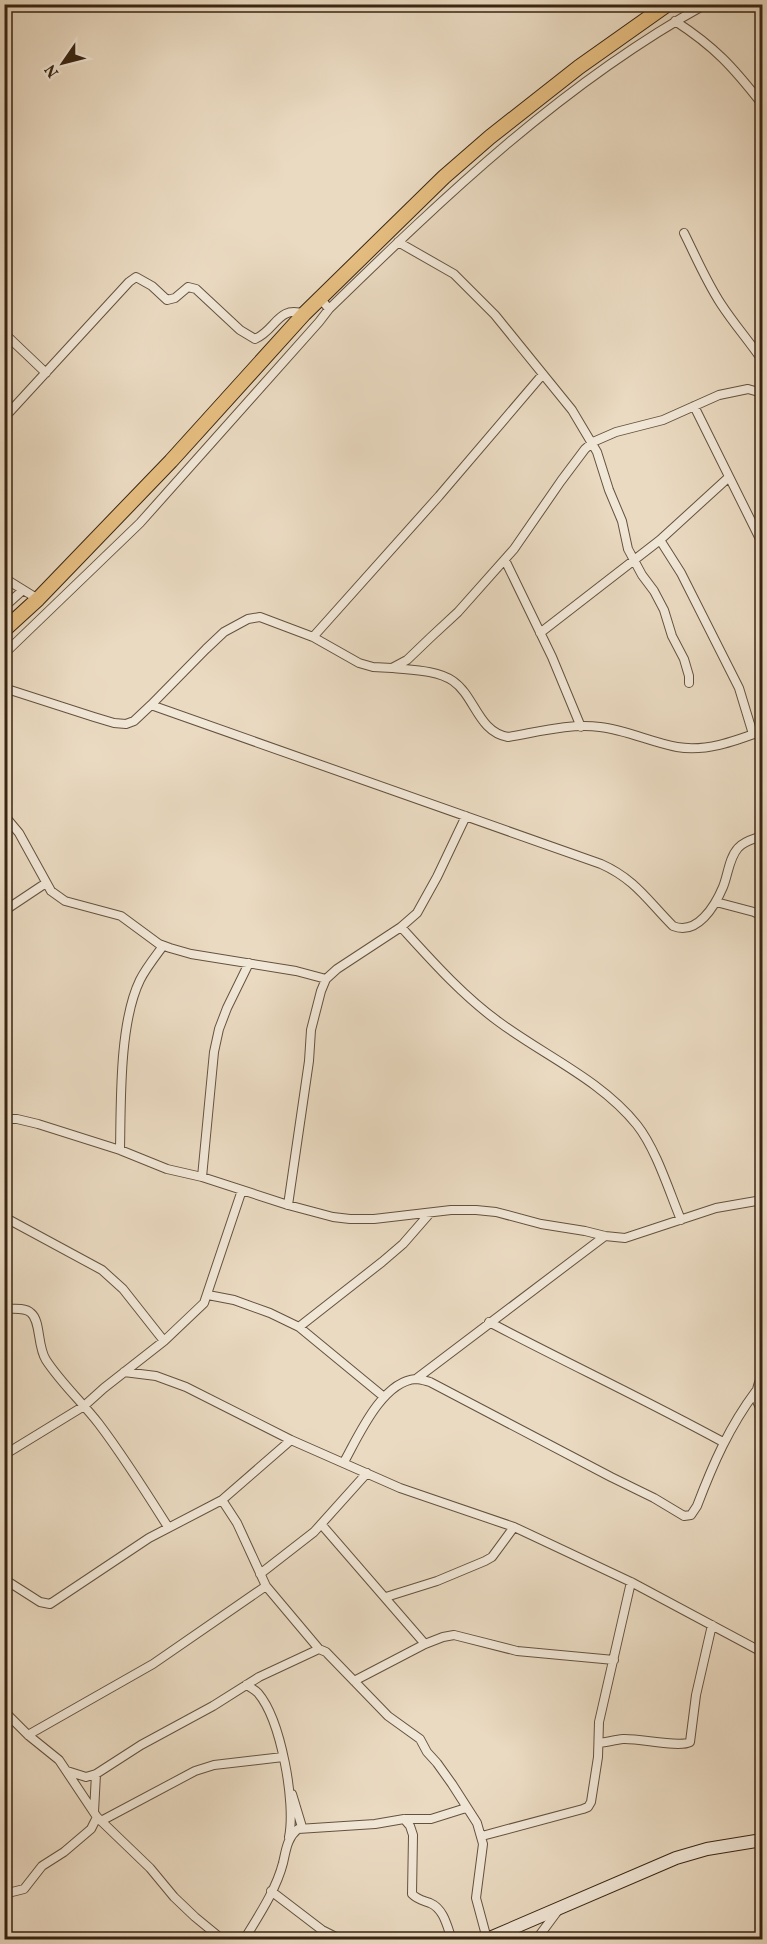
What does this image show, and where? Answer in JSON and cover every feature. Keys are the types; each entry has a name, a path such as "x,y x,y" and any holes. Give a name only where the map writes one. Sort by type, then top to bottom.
{"main road":[{"path":"4,630 38,599 171,461 304,314 444,177 490,137 579,67 668,4"}],"street":[{"path":"4,654 140,522 329,309 494,153 641,42 706,4"},
{"path":"675,21 702,39 727,61 762,104"},
{"path":"684,233 709,285 762,360"},
{"path":"398,242 450,271 495,315 572,410 593,442 622,521 628,549 664,610 672,636 684,659 689,683"},
{"path":"4,418 129,282 136,278 152,286 167,300 175,298 188,287 196,289 240,330 255,339 288,312 295,311 304,314"},
{"path":"320,298 329,309"},
{"path":"4,333 46,373"},
{"path":"313,637 439,496 543,374"},
{"path":"392,668 407,660 505,560 561,481 593,442 616,432 663,420 719,395 739,389 762,393"},
{"path":"694,406 762,543"},
{"path":"540,633 660,540 729,477"},
{"path":"4,688 114,723 126,724 134,721 224,632 248,619 260,617 313,637 359,663 373,667 441,675 451,679 464,692 478,715 500,736 508,737 570,726 601,727 676,747 697,749 758,732 739,688 681,573 660,540"},
{"path":"505,560 581,727"},
{"path":"4,578 38,599"},
{"path":"4,607 23,590"},
{"path":"151,705 572,852 620,872 673,926 680,928 694,926 707,914 723,888 735,850 747,841 762,836"},
{"path":"4,815 20,833 51,891 65,901 121,916 164,946 191,954 296,971 326,979"},
{"path":"288,1205 309,1061 311,1030 326,979 401,927 417,913 425,902 466,816"},
{"path":"4,910 46,883"},
{"path":"716,902 762,916"},
{"path":"401,927 451,981 475,1003 516,1034 592,1082 627,1113 647,1139 681,1220"},
{"path":"120,1150 127,1023 140,979 164,946"},
{"path":"202,1177 214,1052 227,1008 249,963"},
{"path":"4,1119 17,1119 38,1124 120,1150 167,1168 288,1205 350,1219 374,1220 476,1210 625,1238 716,1208 762,1200"},
{"path":"4,1455 84,1406 164,1341 204,1303 242,1190"},
{"path":"299,1327 403,1244 430,1213"},
{"path":"4,1217 102,1270 123,1289 164,1341"},
{"path":"344,1462 372,1412 384,1397 399,1385 416,1379 605,1236"},
{"path":"208,1295 234,1300 270,1313 299,1327 384,1397"},
{"path":"4,1309 26,1309 33,1313 43,1355 130,1469 168,1527"},
{"path":"489,1322 587,1373 644,1399 723,1442"},
{"path":"124,1372 156,1376 186,1387 291,1440 367,1473 426,1498 513,1527 631,1582 762,1652"},
{"path":"416,1379 430,1382 654,1498 684,1516 691,1515 697,1506 723,1442 756,1391 762,1375"},
{"path":"756,1391 756,1402 762,1411"},
{"path":"4,1580 40,1602 50,1604 129,1550 222,1500 291,1440"},
{"path":"260,1574 285,1556 321,1524 367,1473"},
{"path":"222,1500 237,1523 266,1586 319,1650 330,1656 388,1716 420,1739 477,1823 482,1836 483,1854 476,1898 486,1939 676,1858 706,1849 762,1840"},
{"path":"321,1524 386,1596 425,1644"},
{"path":"386,1596 437,1581 485,1561 492,1557 513,1527"},
{"path":"482,1836 588,1807 593,1796 599,1722 631,1582"},
{"path":"28,1735 153,1664 266,1586"},
{"path":"599,1743 622,1739 682,1744 690,1742 702,1663 712,1625"},
{"path":"354,1681 425,1644 454,1635 517,1651 614,1660"},
{"path":"67,1771 86,1777 96,1774 141,1745 196,1716 259,1677 319,1650"},
{"path":"257,1692 259,1677"},
{"path":"246,1685 257,1692 276,1732 302,1827"},
{"path":"7,1714 28,1735 59,1760 100,1819 150,1868 174,1897 223,1940"},
{"path":"4,1728 7,1714"},
{"path":"4,1894 24,1889 42,1866 64,1852 100,1819 195,1771 214,1765 283,1757"},
{"path":"96,1774 100,1819"},
{"path":"244,1940 272,1891 281,1868 291,1827 288,1782"},
{"path":"288,1839 292,1833 302,1827 375,1824 404,1819 431,1820 466,1809"},
{"path":"404,1819 414,1835 412,1894 419,1900 438,1908 452,1940"},
{"path":"272,1891 322,1930 342,1940"},
{"path":"536,1940 559,1909"}]}
